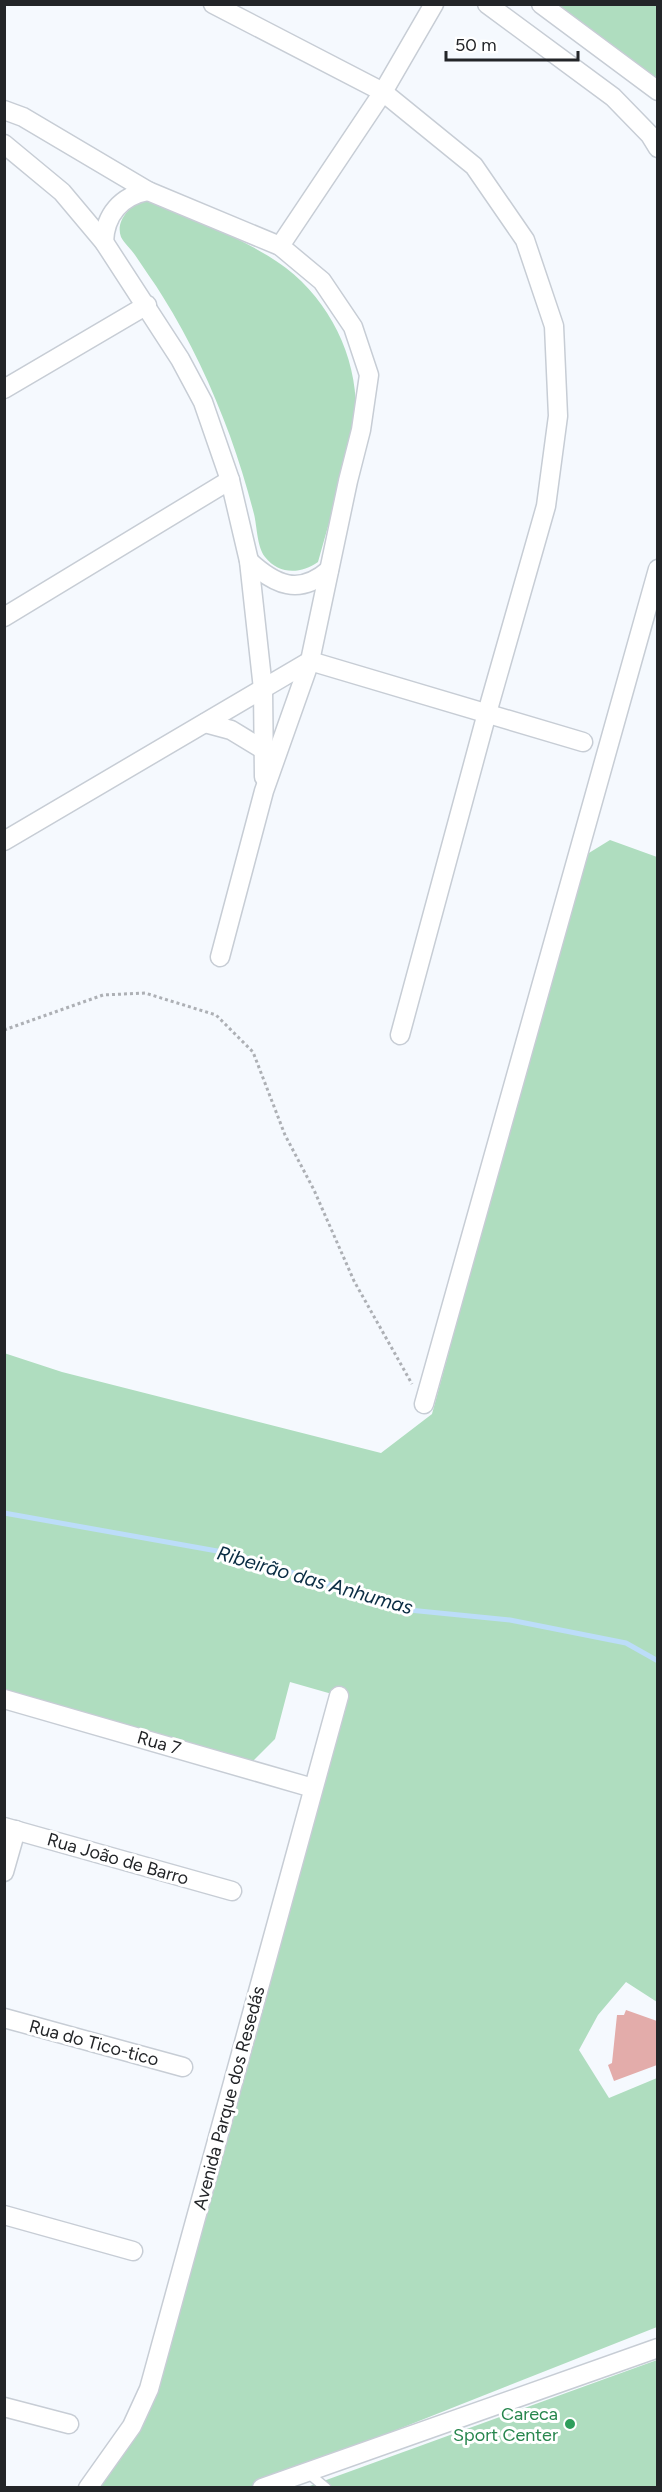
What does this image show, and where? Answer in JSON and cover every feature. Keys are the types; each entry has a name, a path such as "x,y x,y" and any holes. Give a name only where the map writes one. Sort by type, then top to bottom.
{"street":[{"path":"213,4 383,92 474,166 525,240 554,326 558,416 546,506 487,713 400,1035"},
{"path":"280,246 383,92 434,4"},
{"path":"487,4 613,97 650,135 657,148"},
{"path":"541,4 657,91"},
{"path":"4,110 23,117 148,191 280,246 322,281 353,327 369,375 361,430 310,661 264,791 220,957"},
{"path":"23,117 5,144 62,192 104,242 147,304 180,358 203,402 230,480 249,561 263,689 264,791"},
{"path":"104,242 107,224 116,208 131,196 148,191"},
{"path":"4,388 147,304"},
{"path":"4,617 230,480"},
{"path":"249,561 268,578 289,585 311,582 329,570"},
{"path":"424,1404 657,569"},
{"path":"4,841 310,661 583,742"},
{"path":"205,723 231,730 264,750"},
{"name":"Avenida Parque dos Resedás","path":"88,2487 132,2426 149,2389 339,1696"},
{"name":"Rua 7","path":"4,1699 314,1788"},
{"path":"4,1872 10,1828"},
{"name":"Rua João de Barro","path":"10,1828 232,1891"},
{"name":"Rua do Tico-tico","path":"4,2018 183,2067"},
{"path":"4,2215 133,2251"},
{"path":"262,2487 657,2348"},
{"path":"4,2407 69,2424"}],"lane":[{"path":"306,2472 326,2487"}],"path":[{"path":"4,1030 104,995 146,993 216,1015 253,1052 285,1135 314,1190 354,1281 424,1404"}],"green space":[{"path":"541,5 657,5 657,91"},
{"path":"142,201 156,201 240,240 272,258 303,283 331,320 342,340 354,384 356,407 354,435 318,562 305,569 283,570 271,563 262,553 240,465 208,382 173,313 121,237 122,220 133,206"},
{"path":"610,840 657,857 657,2002 626,1982 598,2015 579,2050 609,2098 657,2078 657,2327 252,2487 96,2487 132,2441 339,1696 290,1682 275,1739 246,1768 5,1699 4,1353 62,1372 381,1453 432,1414 584,856"},
{"name":"Careca Sport Center","path":"657,2360 657,2487 307,2487"}],"building":[{"path":"626,2010 657,2021 657,2065 614,2081 608,2065 612,2063 617,2015 624,2015"}],"waterway":[{"name":"Ribeirão das Anhumas","path":"4,1513 234,1554 409,1610 510,1620 626,1643 658,1661"}],"place":[{"name":"Careca Sport Center","path":"570,2424"}]}
